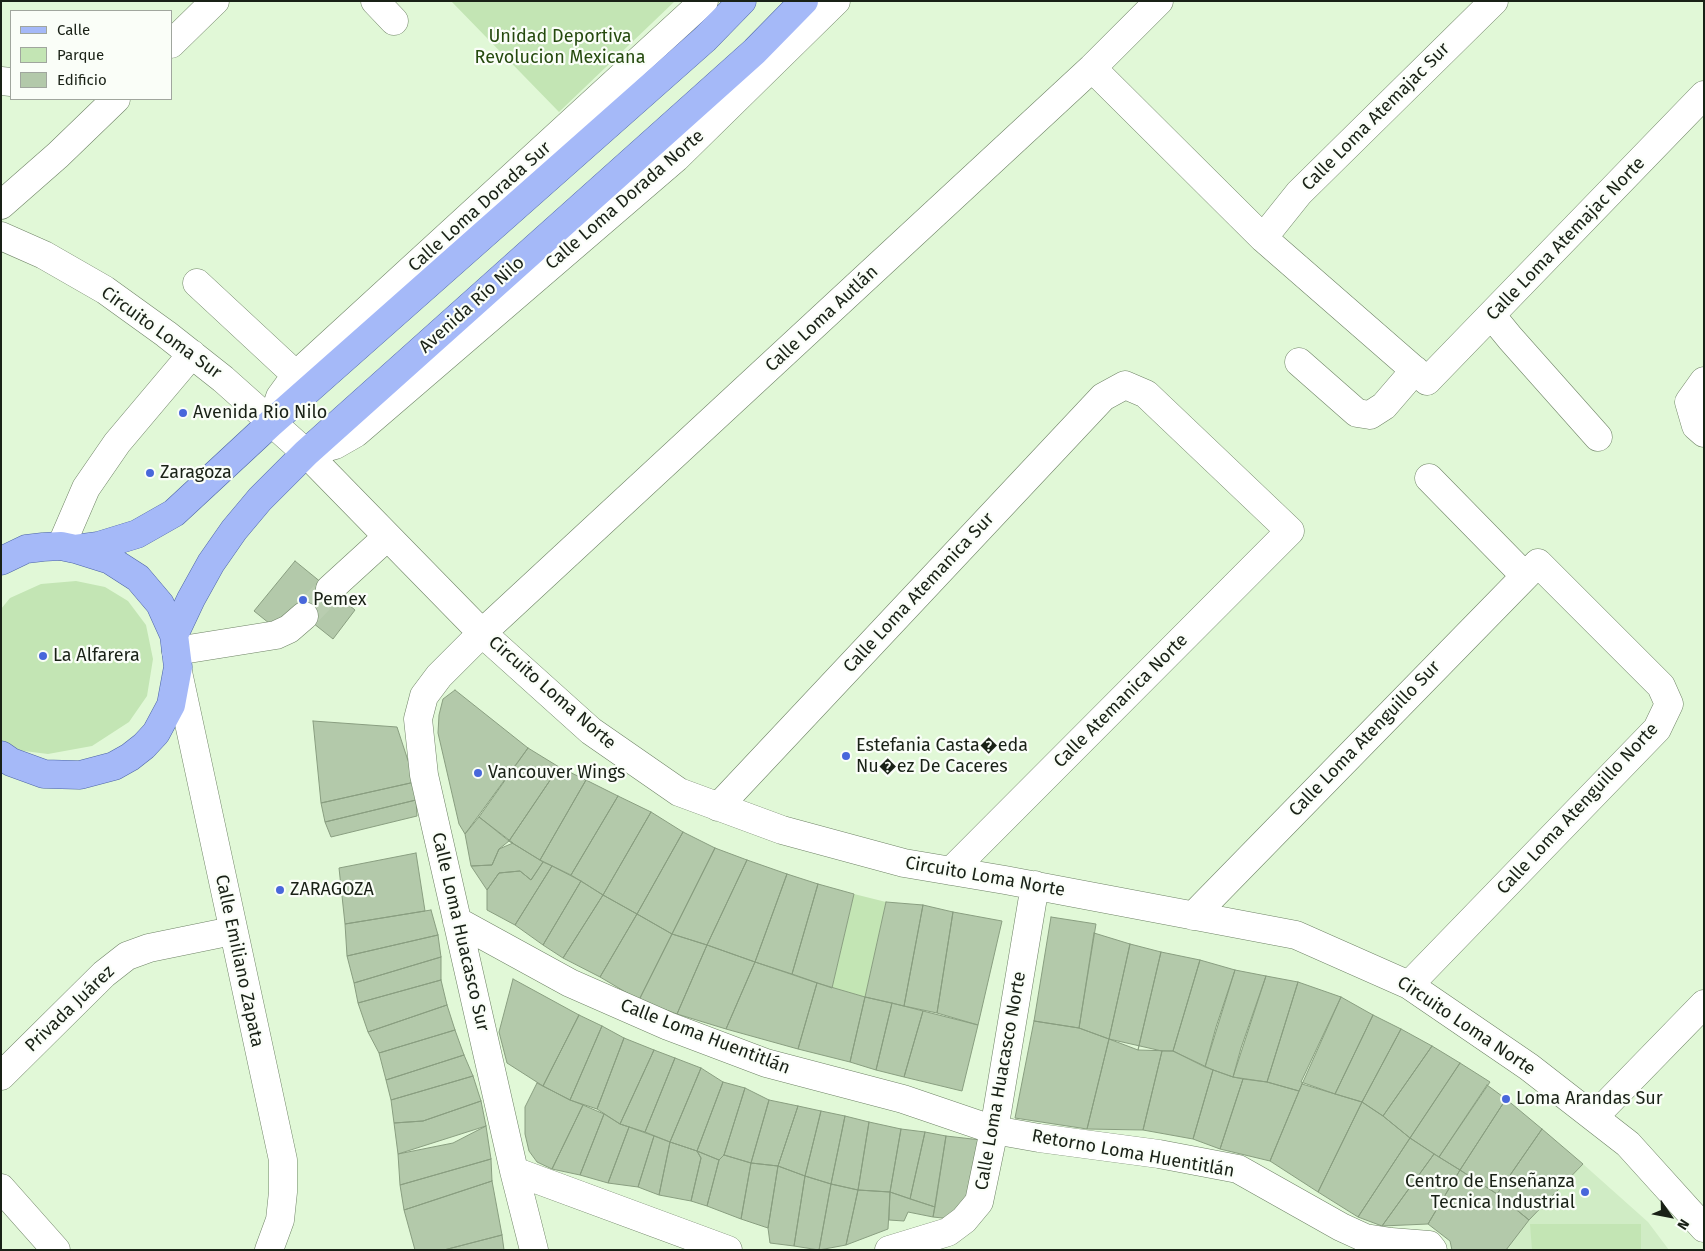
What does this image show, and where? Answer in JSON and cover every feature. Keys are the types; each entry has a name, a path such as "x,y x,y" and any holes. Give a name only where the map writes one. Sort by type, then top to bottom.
{"main road":[{"path":"1,561 14,547 43,546 68,548 98,546 136,534 174,513 271,422 705,39 742,1"},
{"name":"Avenida Río Nilo","path":"1,755 11,762 44,774 80,775 114,766 144,746 156,733 171,704 176,653 191,599 211,563 234,530 260,499 306,453 748,57 804,1"},
{"path":"68,548 110,560 138,578 160,604 176,653"}],"street":[{"path":"172,43 215,1"},
{"path":"375,1 394,22"},
{"name":"Calle Loma Dorada Sur","path":"271,422 280,397 296,375 704,1"},
{"name":"Calle Loma Dorada Norte","path":"306,453 335,445 356,433 676,158 836,1"},
{"name":"Calle Loma Autlán","path":"482,633 1092,68 1159,1"},
{"name":"Calle Loma Atemajac Sur","path":"1263,238 1299,193 1494,1"},
{"path":"1092,68 1263,238 1421,376"},
{"name":"Calle Loma Atemajac Norte","path":"1299,362 1357,413 1370,415 1384,406 1492,316 1704,95"},
{"path":"1,205 58,155 115,100"},
{"name":"Circuito Loma Sur","path":"1,236 44,255 105,290 223,379 306,453"},
{"path":"197,283 296,375"},
{"path":"1492,316 1598,437"},
{"path":"68,548 86,488 117,443 192,354"},
{"name":"Calle Atemanica Norte","path":"951,871 1265,558 1290,530 1146,394 1125,385"},
{"name":"Calle Loma Atemanica Sur","path":"718,807 1103,397 1125,385"},
{"path":"1696,392 1696,426 1704,433"},
{"name":"Circuito Loma Norte","path":"306,453 482,633 590,731 680,792 782,830 904,863 1034,885 1296,935 1409,985 1529,1067 1628,1144 1704,1228"},
{"name":"Calle Loma Atenguillo Norte","path":"1409,985 1657,729 1669,704 1661,686 1429,478"},
{"path":"330,589 387,537"},
{"name":"Calle Loma Atenguillo Sur","path":"1193,916 1531,570"},
{"path":"176,653 276,634 289,629 304,616"},
{"name":"Calle Loma Huacasco Sur","path":"482,633 439,676 424,696 418,719 424,775 514,1172 534,1250"},
{"name":"Calle Emiliano Zapata","path":"176,653 232,931 282,1160 283,1192 276,1248"},
{"name":"Calle Loma Huacasco Norte","path":"889,1250 948,1232 964,1220 979,1202 994,1130 1034,885"},
{"name":"Calle Loma Huentitlán","path":"457,921 570,984 668,1026 766,1063 903,1099 994,1130"},
{"name":"Privada Juárez","path":"1,1076 104,974 127,956 150,948 232,931"},
{"path":"1594,1117 1704,1004"},
{"name":"Retorno Loma Huentitlán","path":"994,1130 1159,1154 1238,1169 1341,1227 1365,1238 1429,1245 1434,1250"},
{"path":"514,1172 728,1250"},
{"path":"1,1188 56,1250"}],"shaded area":[{"name":"Centro de Enseñanza Tecnica Industrial","path":"1583,1164 1648,1222 1669,1250 1504,1250 1514,1235"}],"green space":[{"name":"Unidad Deportiva Revolucion Mexicana","path":"451,1 675,1 559,112"},
{"path":"76,581 105,587 128,601 146,625 153,659 147,696 129,722 92,746 48,754 8,749 1,743 1,609 10,598 41,584"},
{"path":"854,894 886,902 865,997 832,988"},
{"path":"1530,1224 1641,1224 1641,1250 1532,1250"}],"building":[{"name":"Pemex","path":"295,561 355,610 333,639 298,611 280,632 254,611"},
{"name":"Vancouver Wings","path":"455,690 528,748 465,834 459,824 438,733 439,715 443,699"},
{"path":"313,721 397,727 415,782 321,803"},
{"path":"528,748 559,767 509,841 479,817"},
{"path":"559,767 586,780 540,860 509,841"},
{"path":"586,780 618,796 571,875 540,860"},
{"path":"415,782 416,800 325,822 321,803"},
{"path":"618,796 651,812 603,895 571,875"},
{"path":"416,800 417,816 331,837 325,822"},
{"path":"651,812 683,832 637,914 603,895"},
{"path":"479,817 513,843 499,849 492,865 471,866 465,834"},
{"path":"683,832 715,848 672,934 637,914"},
{"path":"509,841 543,862 531,880 520,871 499,873 487,890 471,866 492,865 499,849"},
{"path":"715,848 747,860 707,945 672,934"},
{"path":"416,853 425,911 345,924 339,868"},
{"path":"747,860 787,874 755,962 707,945"},
{"path":"543,862 552,866 515,925 487,910 487,890 499,873 520,871 531,880"},
{"path":"552,866 581,881 543,945 515,925"},
{"path":"787,874 818,884 792,974 755,962"},
{"path":"581,881 603,895 563,958 543,945"},
{"path":"818,884 854,894 832,988 792,974"},
{"path":"603,895 637,914 600,977 563,958"},
{"path":"886,902 923,905 904,1006 865,997"},
{"path":"923,905 953,912 937,1013 904,1006"},
{"path":"431,910 438,935 347,956 345,924"},
{"path":"953,912 1002,921 978,1025 937,1013"},
{"path":"637,914 672,934 639,1000 600,977"},
{"path":"1051,917 1096,924 1079,1028 1034,1021"},
{"path":"1094,933 1130,944 1109,1039 1079,1028"},
{"path":"672,934 707,945 677,1014 639,1000"},
{"path":"438,935 441,957 354,983 347,956"},
{"path":"1130,944 1161,952 1138,1050 1109,1039"},
{"path":"707,945 755,962 726,1029 677,1014"},
{"path":"1161,952 1200,960 1173,1051 1138,1050"},
{"path":"441,957 441,980 358,1003 354,983"},
{"path":"1200,960 1235,970 1205,1067 1173,1051"},
{"path":"755,962 817,983 798,1049 726,1029"},
{"path":"1235,970 1266,976 1233,1077 1205,1067"},
{"path":"1266,976 1298,982 1267,1082 1233,1077 1241,1048"},
{"path":"513,979 579,1015 543,1086 507,1063 499,1032"},
{"path":"441,980 447,1005 368,1032 358,1003"},
{"path":"1298,982 1341,997 1299,1091 1267,1082"},
{"path":"817,983 865,997 850,1062 798,1049"},
{"path":"865,997 892,1003 876,1070 850,1062"},
{"path":"1341,997 1373,1015 1335,1094 1301,1082"},
{"path":"892,1003 923,1011 904,1077 876,1070"},
{"path":"447,1005 455,1030 379,1053 368,1032"},
{"path":"923,1011 978,1025 962,1091 904,1077"},
{"path":"579,1015 602,1026 570,1100 543,1086"},
{"path":"1373,1015 1401,1029 1362,1102 1335,1094"},
{"path":"1034,1021 1079,1028 1109,1039 1087,1129 1015,1118"},
{"path":"602,1026 624,1038 597,1109 570,1100"},
{"path":"1401,1029 1432,1046 1383,1116 1362,1102"},
{"path":"455,1030 464,1055 386,1080 379,1053"},
{"path":"624,1038 654,1050 620,1124 597,1109"},
{"path":"1109,1039 1162,1051 1143,1130 1087,1129"},
{"path":"1432,1046 1460,1063 1410,1138 1383,1116"},
{"path":"654,1050 675,1058 645,1132 620,1124"},
{"path":"1162,1051 1173,1051 1213,1070 1193,1139 1143,1130"},
{"path":"464,1055 473,1076 391,1100 386,1080"},
{"path":"675,1058 701,1068 670,1142 645,1132"},
{"path":"1460,1063 1490,1082 1439,1157 1410,1138"},
{"path":"701,1068 723,1082 697,1151 670,1142"},
{"path":"1213,1070 1243,1079 1220,1149 1193,1139"},
{"path":"473,1076 481,1101 423,1121 394,1123 391,1100"},
{"path":"1243,1079 1267,1082 1299,1091 1270,1161 1220,1149"},
{"path":"723,1082 745,1088 724,1155 719,1160 697,1151"},
{"path":"537,1083 583,1105 552,1169 537,1162 529,1151 525,1134 525,1107"},
{"path":"1302,1084 1362,1102 1318,1192 1270,1161"},
{"path":"1487,1085 1506,1099 1460,1170 1439,1157"},
{"path":"745,1088 769,1100 751,1163 724,1155"},
{"path":"1506,1099 1542,1129 1497,1194 1460,1170"},
{"path":"769,1100 798,1106 778,1166 751,1163"},
{"path":"481,1101 486,1126 453,1143 398,1154 394,1123 423,1121"},
{"path":"1362,1102 1410,1138 1358,1217 1318,1192"},
{"path":"583,1105 604,1114 580,1175 552,1169"},
{"path":"798,1106 821,1111 805,1176 778,1166"},
{"path":"821,1111 845,1116 831,1184 805,1176"},
{"path":"604,1114 629,1127 608,1183 580,1175"},
{"path":"845,1116 869,1122 858,1190 831,1184"},
{"path":"869,1122 901,1129 890,1192 858,1190"},
{"path":"486,1126 491,1159 400,1185 398,1154"},
{"path":"629,1127 654,1136 638,1187 608,1183"},
{"path":"901,1129 925,1132 910,1199 890,1192"},
{"path":"1542,1129 1583,1164 1529,1220 1497,1194"},
{"path":"925,1132 946,1136 935,1207 910,1199"},
{"path":"654,1136 670,1142 659,1195 638,1187"},
{"path":"946,1136 981,1140 972,1203 952,1219 933,1217"},
{"path":"1410,1138 1434,1154 1382,1226 1358,1217"},
{"path":"670,1142 697,1151 701,1158 691,1201 659,1195"},
{"path":"697,1151 719,1160 707,1206 691,1201 701,1158"},
{"path":"1434,1154 1460,1170 1428,1224 1382,1226"},
{"path":"724,1155 751,1163 741,1219 707,1206 719,1160"},
{"path":"491,1159 492,1181 404,1210 400,1185"},
{"path":"751,1163 778,1166 768,1228 741,1219"},
{"path":"778,1166 805,1176 794,1246 770,1243 768,1228"},
{"path":"1460,1170 1497,1194 1529,1220 1506,1250 1452,1250 1450,1241 1428,1224"},
{"path":"805,1176 831,1184 819,1250 794,1246"},
{"path":"492,1181 502,1235 444,1250 415,1250 404,1210"},
{"path":"831,1184 858,1190 846,1245 819,1250"},
{"path":"858,1190 890,1192 888,1229 846,1245"},
{"path":"890,1192 935,1207 933,1217 908,1212 904,1221 889,1220"},
{"path":"502,1235 504,1250 444,1250"}],"tunnel":[{"path":"304,616 330,589"}],"place":[{"name":"Avenida Rio Nilo","path":"183,413"},
{"name":"Zaragoza","path":"150,473"},
{"name":"Pemex","path":"303,600"},
{"name":"La Alfarera","path":"43,656"},
{"name":"Estefania Casta�eda Nu�ez De Caceres","path":"846,756"},
{"name":"Vancouver Wings","path":"478,773"},
{"name":"ZARAGOZA","path":"280,890"},
{"name":"Loma Arandas Sur","path":"1506,1099"},
{"name":"Centro de Enseñanza Tecnica Industrial","path":"1585,1192"}]}
